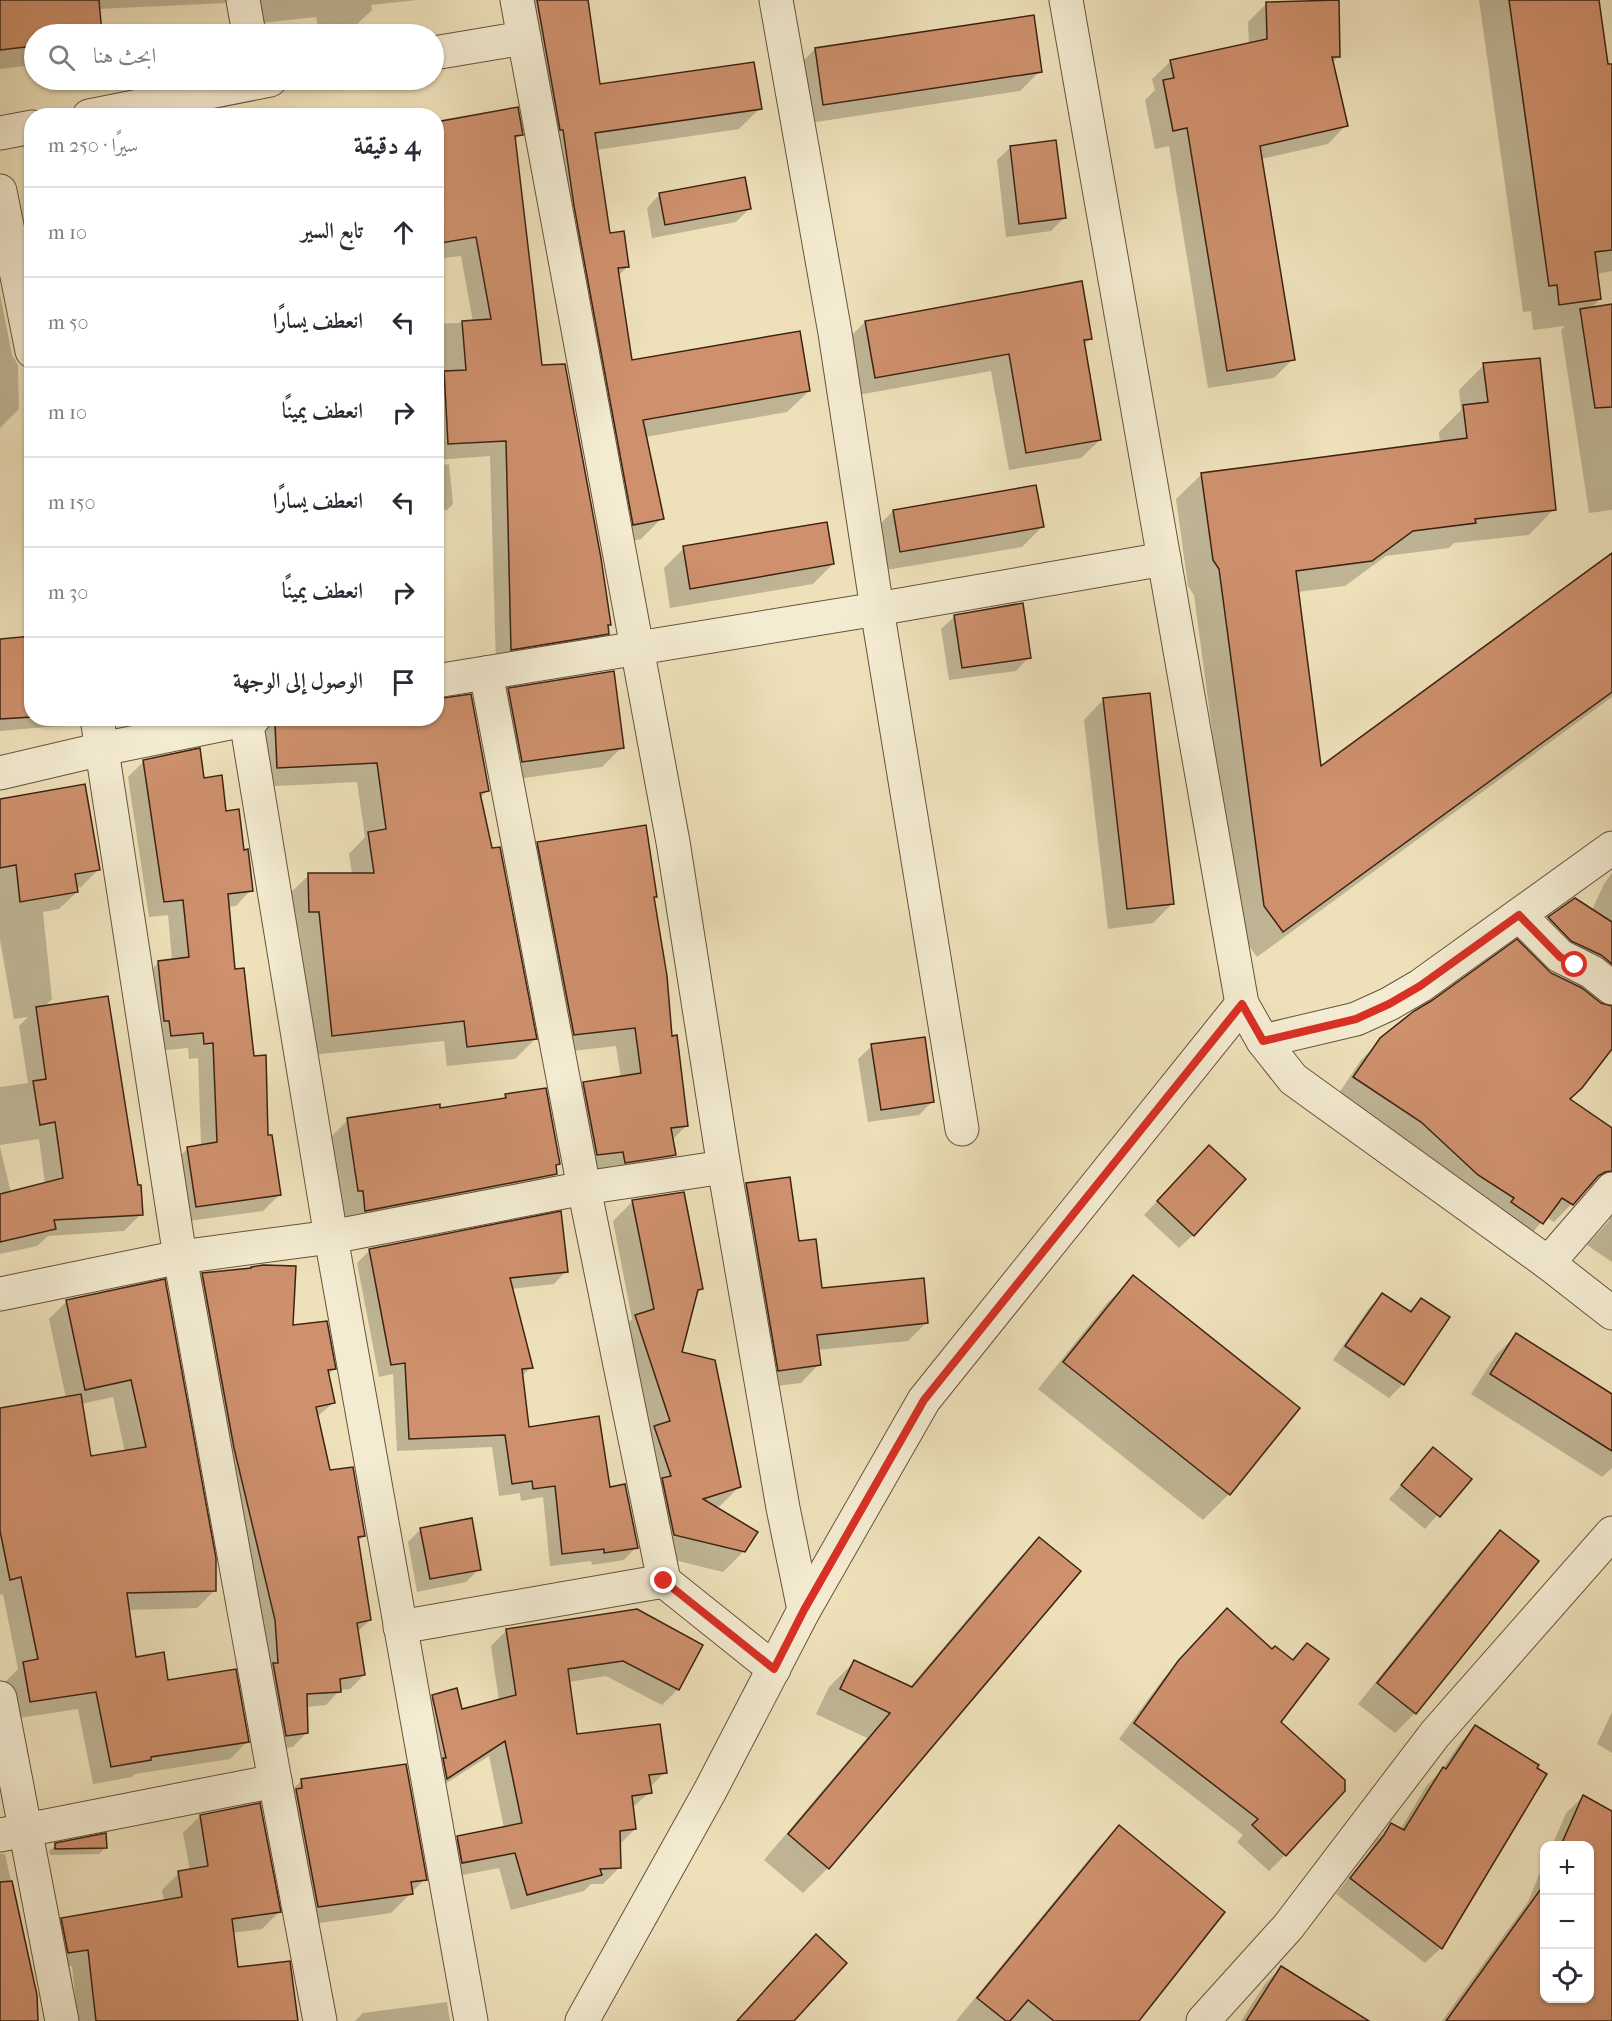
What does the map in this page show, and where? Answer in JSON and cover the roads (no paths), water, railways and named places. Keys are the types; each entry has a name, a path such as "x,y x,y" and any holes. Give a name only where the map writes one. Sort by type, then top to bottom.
{"street":[{"path":"243,0 247,24"},
{"path":"517,0 673,842 724,1167 783,1508 804,1610"},
{"path":"776,0 835,333 877,609 962,1129"},
{"path":"1066,0 1242,1004 1263,1041 1293,1079 1548,1263 1612,1312"},
{"path":"444,51 524,38"},
{"path":"127,108 214,90"},
{"path":"0,133 24,128"},
{"path":"0,191 24,311"},
{"path":"444,680 877,609 1164,559"},
{"path":"486,673 584,1188 664,1581 774,1669"},
{"path":"0,772 100,734 180,726"},
{"path":"251,726 331,1237 471,2021"},
{"path":"100,734 180,1257 321,2021"},
{"path":"1263,1041 1356,1019 1389,1004 1420,986 1612,848"},
{"path":"1519,915 1560,957 1592,972 1612,988"},
{"path":"582,2021 710,1791 804,1610 924,1400 1242,1004"},
{"path":"0,1294 180,1257 331,1237 584,1188 724,1167"},
{"path":"1548,1263 1612,1189"},
{"path":"1203,2021 1288,1927 1435,1734 1612,1533"},
{"path":"400,1628 664,1581"},
{"path":"0,1698 12,1833 62,2021"},
{"path":"12,1833 275,1781"}]}
